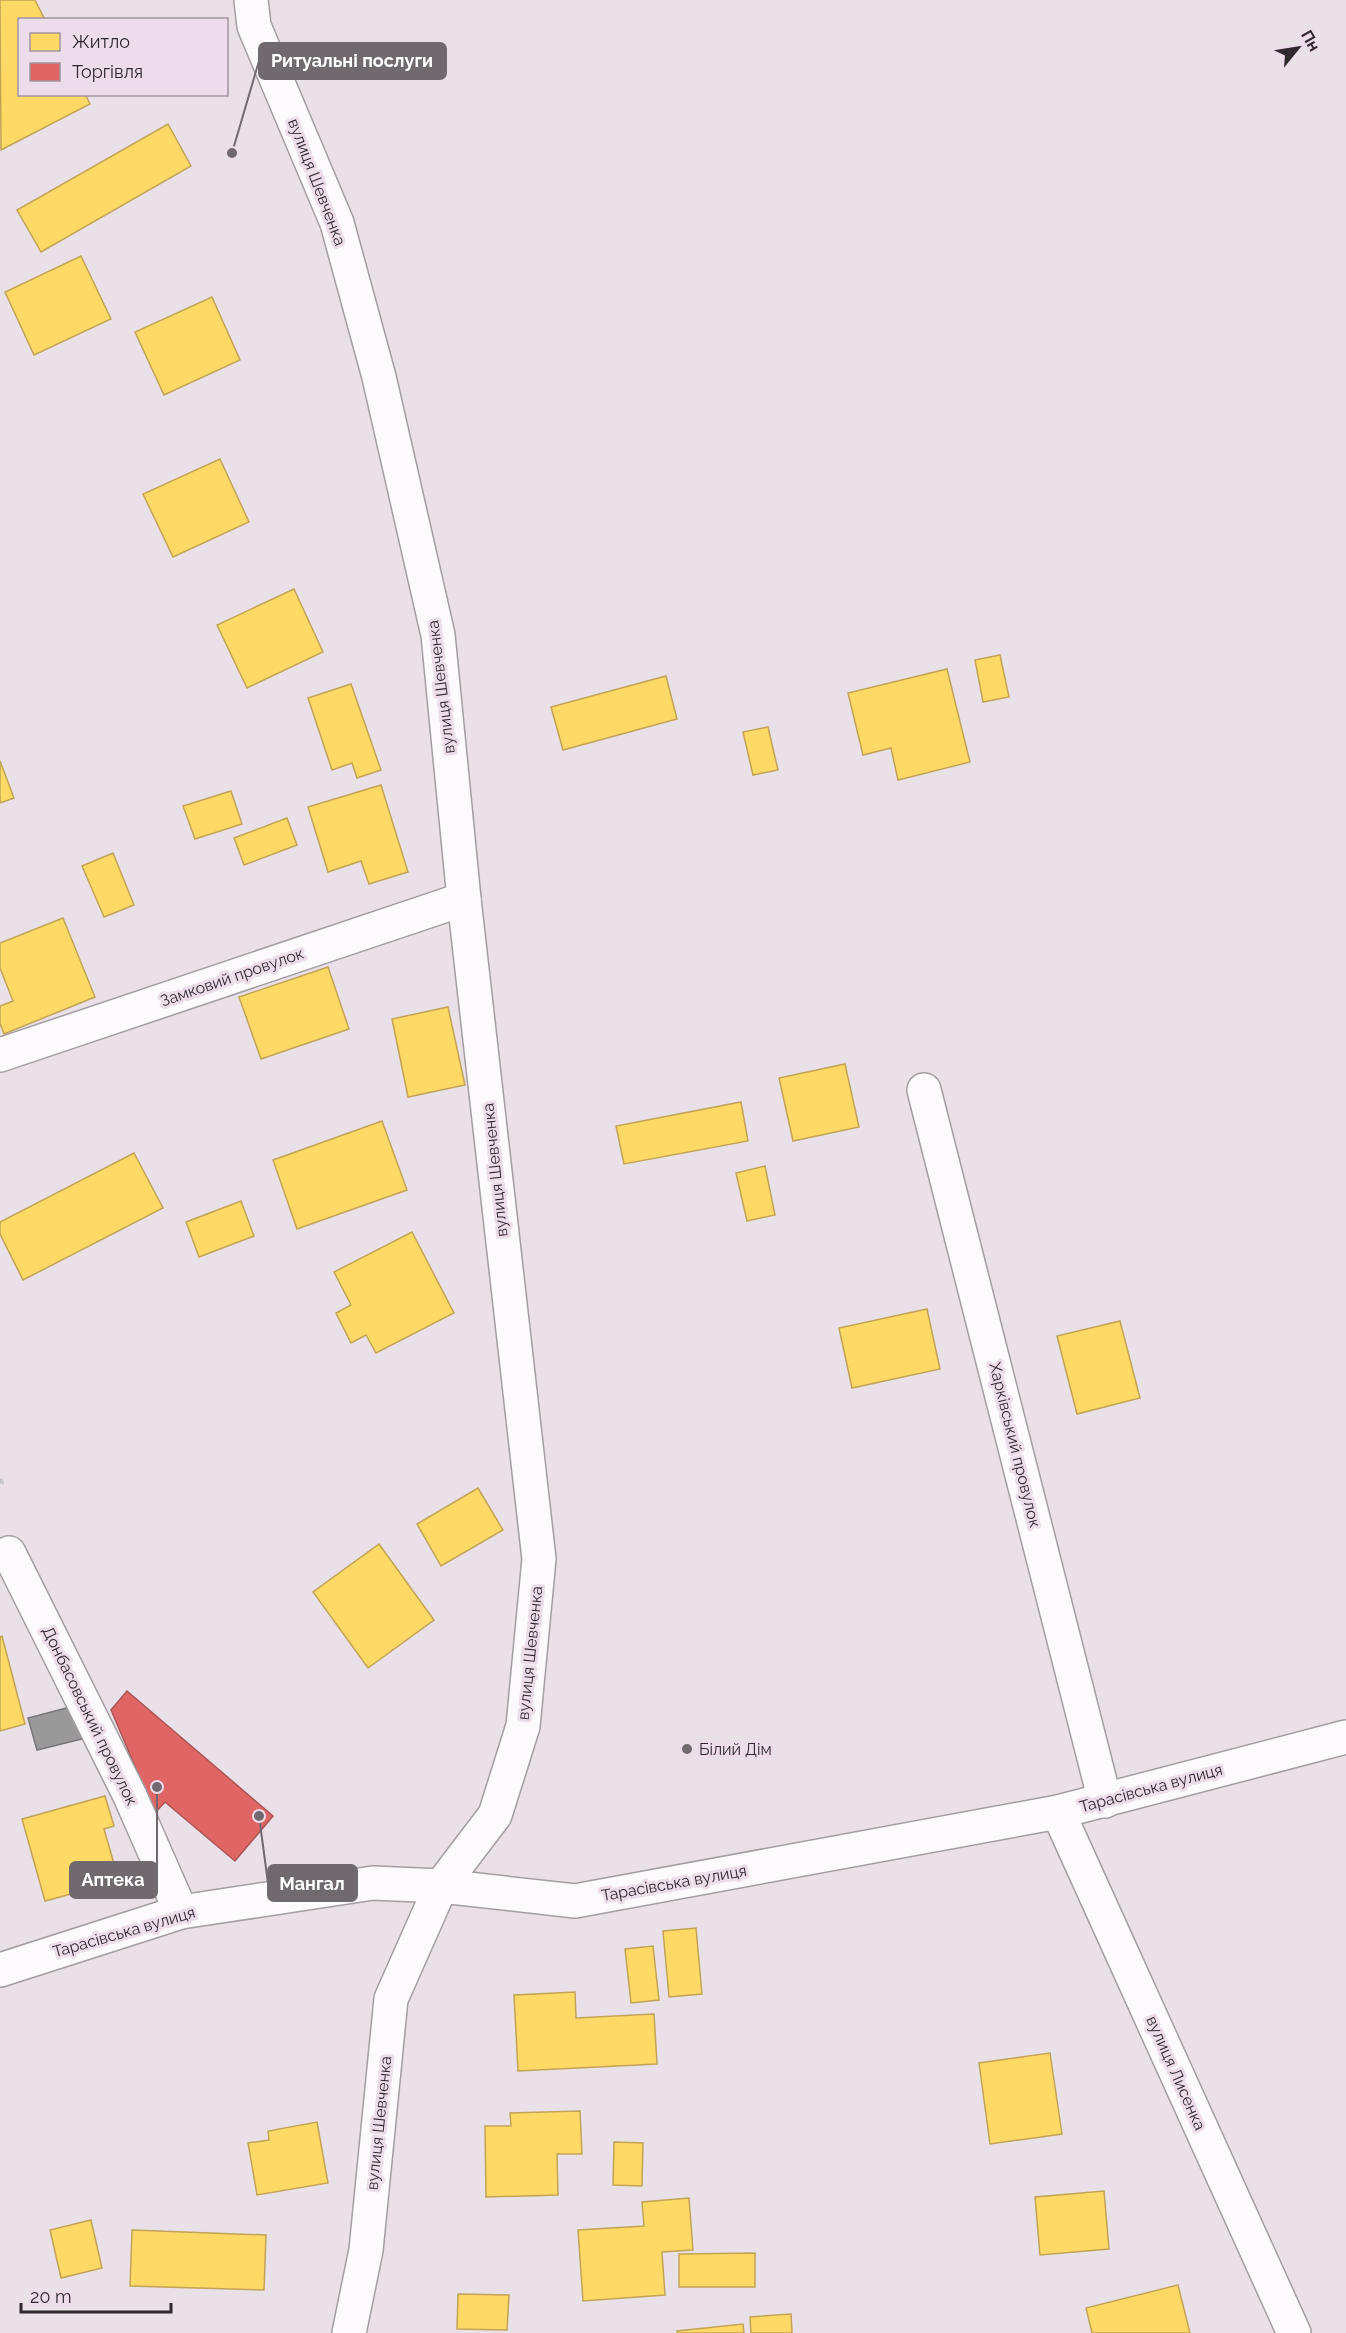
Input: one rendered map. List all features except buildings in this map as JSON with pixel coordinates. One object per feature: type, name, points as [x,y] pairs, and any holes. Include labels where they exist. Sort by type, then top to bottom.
[{"type":"street","name":"вулиця Шевченка","points":[[251,0],[254,26],[337,223],[379,377],[438,635],[464,898],[539,1559],[523,1726],[495,1815],[441,1886],[391,1999],[366,2250],[349,2333]]},
{"type":"street","name":"Замковий провулок","points":[[0,1055],[464,898]]},
{"type":"street","name":"Харківський провулок","points":[[924,1090],[1105,1801]]},
{"type":"street","name":"Донбасовський провулок","points":[[9,1553],[130,1796],[181,1912]]},
{"type":"street","name":"Тарасівська вулиця","points":[[0,1970],[181,1912],[373,1883],[441,1886],[574,1901],[1058,1812],[1346,1737]]},
{"type":"street","name":"вулиця Лисенка","points":[[1058,1812],[1294,2333]]},
{"type":"path","points":[[0,1479],[2,1483],[0,1484]]},
{"type":"place","name":"Ритуальні послуги","points":[[232,153]]},
{"type":"place","name":"Білий Дім","points":[[687,1749]]},
{"type":"place","name":"Аптека","points":[[157,1787]]},
{"type":"place","name":"Мангал","points":[[259,1816]]}]
